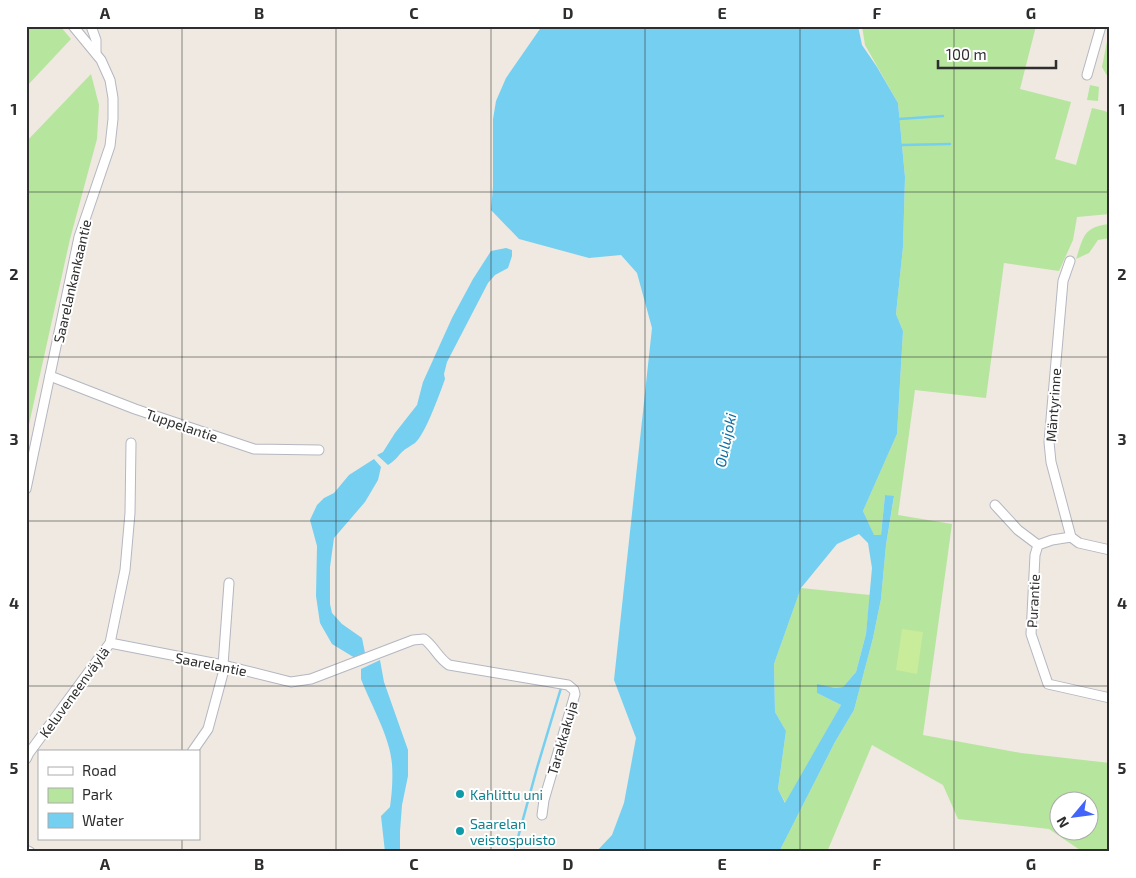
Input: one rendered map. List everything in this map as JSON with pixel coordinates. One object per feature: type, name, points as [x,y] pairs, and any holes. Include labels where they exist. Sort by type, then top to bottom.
[{"type":"street","name":"Saarelankankaantie","points":[[26,489],[79,237],[110,146],[113,98],[110,80],[102,60],[73,26]]},
{"type":"street","points":[[92,26],[96,40],[96,52]]},
{"type":"street","points":[[1087,76],[1101,26]]},
{"type":"street","name":"Mäntyrinne","points":[[1070,261],[1063,281],[1049,442],[1051,462],[1071,537]]},
{"type":"street","name":"Tuppelantie","points":[[50,376],[135,409],[254,449],[319,450]]},
{"type":"street","name":"Keluveneenväylä","points":[[26,759],[110,643],[125,570],[130,513],[130,443]]},
{"type":"street","points":[[995,505],[1018,530],[1038,545],[1052,540],[1071,537],[1079,543],[1110,550]]},
{"type":"street","name":"Purantie","points":[[1038,545],[1035,555],[1031,634],[1048,684],[1110,698]]},
{"type":"street","points":[[193,750],[208,729],[224,666],[230,583]]},
{"type":"street","name":"Saarelantie","points":[[110,643],[292,682],[312,679],[413,640],[424,639],[432,645],[442,661],[449,665],[543,680],[568,685],[574,690]]},
{"type":"street","name":"Tarakkakuja","points":[[542,815],[544,800],[575,694],[574,690]]},
{"type":"street","points":[[26,850],[30,852]]},
{"type":"green space","points":[[26,26],[60,26],[71,39],[26,87]]},
{"type":"green space","points":[[862,26],[1036,26],[1020,89],[1071,102],[1055,159],[1076,165],[1092,108],[1110,114],[1110,214],[1077,217],[1073,240],[1059,271],[1004,263],[986,398],[915,390],[898,515],[952,524],[923,735],[1021,753],[1110,763],[1110,852],[1083,852],[1065,840],[1098,840],[1098,790],[1048,790],[1048,829],[958,819],[943,785],[872,745],[827,852],[779,852],[835,742],[854,710],[881,599],[886,545],[894,497],[885,495],[881,535],[874,536],[863,511],[897,434],[903,331],[896,314],[903,247],[905,177],[898,103],[865,45]]},
{"type":"green space","points":[[1110,26],[1110,102],[1107,102],[1109,79],[1102,67]]},
{"type":"green space","points":[[91,74],[99,105],[97,139],[70,239],[26,438],[26,142]]},
{"type":"green space","points":[[1090,85],[1099,87],[1098,101],[1087,100]]},
{"type":"green space","points":[[1110,224],[1110,238],[1098,240],[1089,253],[1076,259],[1083,239],[1089,230],[1101,225]]},
{"type":"green space","points":[[801,588],[870,595],[866,634],[856,672],[843,687],[835,688],[817,685],[817,693],[841,705],[786,804],[778,789],[786,731],[775,712],[774,664]]},
{"type":"green space","points":[[902,629],[923,632],[917,674],[896,670]]},
{"type":"water","name":"Oulujoki","points":[[542,26],[813,26],[824,29],[833,26],[858,26],[862,45],[898,103],[905,177],[903,247],[896,314],[903,331],[897,434],[863,511],[874,535],[881,535],[885,495],[894,496],[886,545],[881,599],[854,710],[835,742],[779,852],[596,852],[612,835],[624,803],[636,738],[614,680],[652,328],[637,273],[621,255],[589,258],[519,239],[491,210],[493,119],[496,101],[506,78]],"holes":[[[859,534],[868,543],[872,568],[866,634],[856,672],[843,687],[835,688],[817,684],[817,693],[841,705],[785,803],[778,789],[786,731],[775,712],[774,664],[801,588],[837,544]]]},
{"type":"water","points":[[506,248],[512,250],[508,268],[495,275],[488,283],[447,362],[444,374],[445,379],[423,432],[415,443],[388,465],[377,455],[383,452],[417,405],[423,382],[452,318],[473,279],[491,251]]},
{"type":"water","points":[[374,459],[381,467],[378,480],[365,502],[334,538],[330,567],[330,604],[332,613],[342,624],[362,638],[364,657],[355,658],[332,644],[320,623],[316,596],[317,546],[310,520],[317,505],[324,498],[334,493],[349,475]]},
{"type":"water","points":[[380,660],[384,682],[408,750],[408,776],[402,805],[400,852],[385,852],[381,816],[390,807],[392,786],[391,754],[384,732],[361,679],[361,669]]},
{"type":"waterway","points":[[899,119],[943,116]]},
{"type":"waterway","points":[[902,145],[950,144]]},
{"type":"waterway","points":[[514,852],[561,688]]},
{"type":"place","name":"Kahlittu uni","points":[[460,794]]},
{"type":"place","name":"Saarelan veistospuisto","points":[[460,831]]}]
